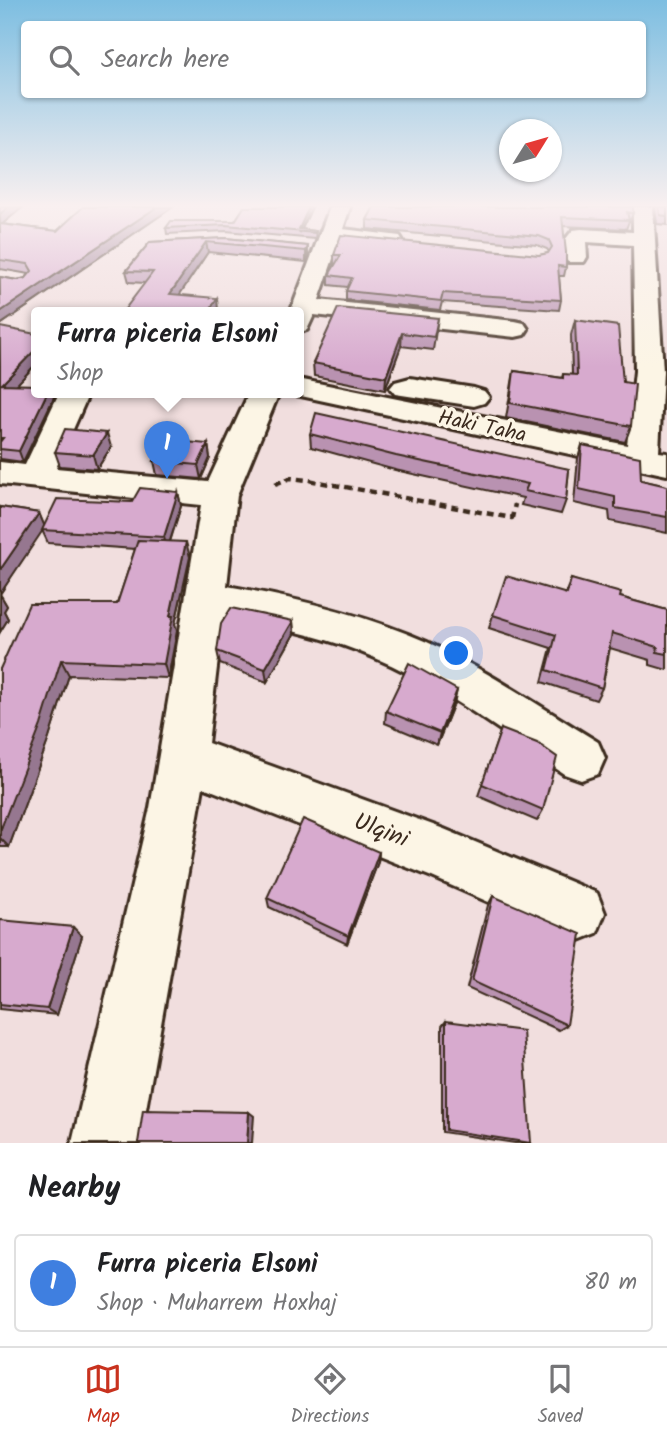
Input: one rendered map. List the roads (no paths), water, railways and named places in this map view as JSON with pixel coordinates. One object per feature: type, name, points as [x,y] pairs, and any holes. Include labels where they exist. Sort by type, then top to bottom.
[{"type":"street","points":[[304,310],[321,260]]},
{"type":"street","points":[[646,260],[654,461]]},
{"type":"street","points":[[304,316],[514,329]]},
{"type":"street","points":[[310,391],[338,386],[374,393],[393,392],[410,387],[474,397]]},
{"type":"street","name":"Haki Taha","points":[[310,391],[654,461]]},
{"type":"street","points":[[35,478],[72,398]]},
{"type":"street","points":[[106,1143],[175,808],[220,495],[262,398]]},
{"type":"street","points":[[0,473],[220,495]]},
{"type":"street","points":[[205,598],[275,610],[359,633],[413,655],[486,697],[581,758]]},
{"type":"street","name":"Ulqini","points":[[182,756],[444,855],[577,913]]},
{"type":"place","name":"Furra piceria Elsoni","points":[[167,479]]}]
